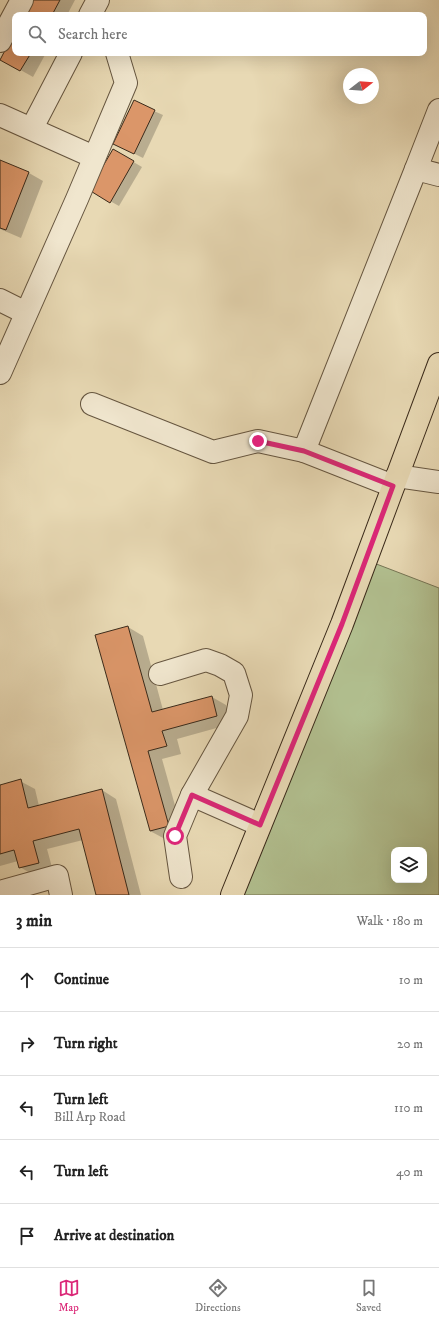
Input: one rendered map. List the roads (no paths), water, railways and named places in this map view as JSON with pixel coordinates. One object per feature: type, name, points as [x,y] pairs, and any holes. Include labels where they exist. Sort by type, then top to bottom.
[{"type":"main road","points":[[232,895],[342,624],[439,364]]},
{"type":"street","points":[[16,12],[22,0]]},
{"type":"street","points":[[92,12],[98,0]]},
{"type":"street","points":[[102,0],[105,12]]},
{"type":"street","points":[[0,41],[12,19]]},
{"type":"street","points":[[32,128],[68,56]]},
{"type":"street","points":[[0,371],[126,83],[118,56]]},
{"type":"street","points":[[304,451],[439,110]]},
{"type":"street","points":[[0,115],[94,157]]},
{"type":"street","points":[[416,168],[439,174]]},
{"type":"street","points":[[0,300],[26,313]]},
{"type":"street","points":[[92,404],[213,452],[258,441],[304,451],[395,481],[439,482]]},
{"type":"street","points":[[160,674],[206,660],[234,673],[241,695],[237,716],[192,795],[175,836],[181,877]]},
{"type":"street","points":[[192,795],[260,825]]},
{"type":"street","points":[[0,892],[56,876],[61,895]]}]
